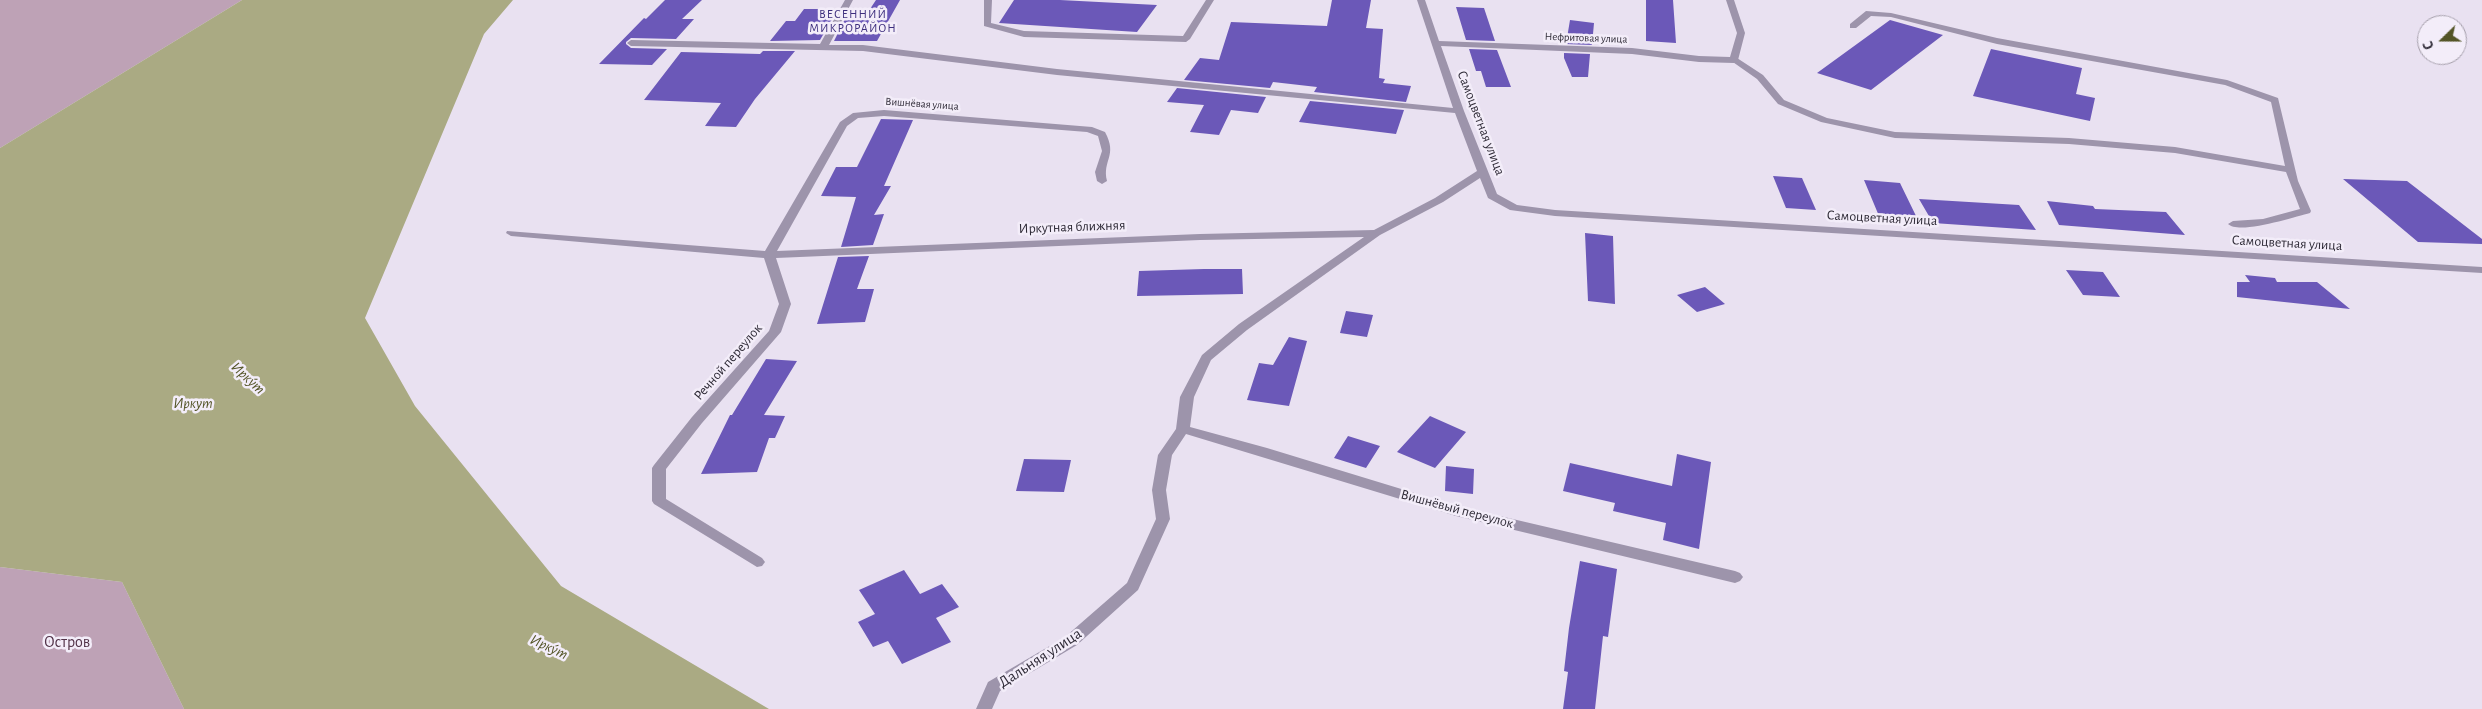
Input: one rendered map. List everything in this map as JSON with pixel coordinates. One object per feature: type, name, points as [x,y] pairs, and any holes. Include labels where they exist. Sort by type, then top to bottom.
[{"type":"street","points":[[824,46],[849,0]]},
{"type":"street","points":[[988,0],[987,24],[1024,34],[1186,39],[1210,0]]},
{"type":"street","name":"Самоцветная улица","points":[[1421,0],[1459,110],[1492,196],[1514,208],[1555,213],[2482,270]]},
{"type":"street","points":[[1730,0],[1741,33],[1734,60],[1760,77],[1781,102],[1824,120],[1895,135],[2069,141],[2166,149],[2291,170]]},
{"type":"street","points":[[1853,26],[1869,13],[1891,15],[1997,41],[2227,83],[2275,100],[2291,170],[2306,211],[2263,222],[2234,224]]},
{"type":"street","points":[[631,43],[862,48],[1087,74],[1459,110]]},
{"type":"street","name":"Нефритовая улица","points":[[1436,43],[1632,51],[1699,59],[1734,60]]},
{"type":"street","name":"Вишнёвая улица","points":[[769,255],[843,124],[856,115],[884,113],[1089,128],[1102,134],[1107,151],[1100,172],[1102,181]]},
{"type":"street","points":[[1183,430],[1188,397],[1206,358],[1243,327],[1376,233],[1439,200],[1483,172]]},
{"type":"street","points":[[511,233],[769,255]]},
{"type":"street","name":"Иркутная ближняя","points":[[769,255],[1200,237],[1376,233]]},
{"type":"street","name":"Речной переулок","points":[[757,562],[659,501],[659,468],[697,420],[775,332],[785,304],[769,255]]},
{"type":"street","name":"Вишнёвый переулок","points":[[1183,430],[1262,451],[1456,511],[1735,577]]},
{"type":"street","name":"Дальняя улица","points":[[984,709],[994,687],[1071,641],[1133,586],[1163,520],[1159,490],[1165,454],[1183,430]]},
{"type":"green space","points":[[0,0],[242,0],[0,148]]},
{"type":"green space","name":"Остров","points":[[0,567],[122,582],[184,709],[0,709]]},
{"type":"water","name":"Иркут","points":[[242,0],[513,0],[484,34],[365,318],[415,406],[561,586],[769,709],[184,709],[122,582],[0,567],[0,148]]},
{"type":"building","points":[[665,0],[702,0],[682,19],[694,19],[676,39],[631,38],[626,42],[631,48],[667,49],[652,65],[599,64],[644,18],[646,19]]},
{"type":"building","points":[[876,0],[900,0],[877,41],[834,41],[850,9],[870,9]]},
{"type":"building","points":[[1014,0],[1060,0],[1157,5],[1137,32],[999,23]]},
{"type":"building","points":[[1332,0],[1371,0],[1366,28],[1383,29],[1379,78],[1385,79],[1383,83],[1411,86],[1406,102],[1314,92],[1317,87],[1273,82],[1270,88],[1184,80],[1200,58],[1219,60],[1231,22],[1327,26]]},
{"type":"building","points":[[1646,0],[1673,0],[1676,43],[1646,41]]},
{"type":"building","points":[[1456,7],[1484,8],[1495,41],[1466,40]]},
{"type":"building","points":[[804,9],[838,9],[820,40],[770,41],[786,21],[795,21]]},
{"type":"building","points":[[1570,20],[1594,23],[1592,45],[1566,44]]},
{"type":"building","points":[[1890,20],[1943,35],[1871,90],[1817,73]]},
{"type":"building","points":[[1469,49],[1497,50],[1511,87],[1486,87],[1481,71],[1476,71]]},
{"type":"building","points":[[1991,49],[2082,68],[2076,94],[2095,98],[2090,121],[1973,96]]},
{"type":"building","points":[[763,51],[795,51],[755,99],[736,127],[705,126],[721,103],[644,100],[681,52],[760,54]]},
{"type":"building","points":[[1564,53],[1590,54],[1588,77],[1572,77],[1564,58]]},
{"type":"building","points":[[1177,88],[1266,97],[1258,113],[1231,110],[1219,135],[1190,132],[1204,105],[1167,102]]},
{"type":"building","points":[[1310,101],[1404,110],[1396,134],[1299,122]]},
{"type":"building","points":[[881,119],[913,120],[884,186],[891,186],[874,215],[884,214],[873,245],[841,247],[856,197],[821,196],[836,167],[857,167]]},
{"type":"building","points":[[1773,176],[1802,178],[1816,210],[1786,208]]},
{"type":"building","points":[[2343,179],[2407,181],[2482,239],[2482,244],[2418,242]]},
{"type":"building","points":[[1864,180],[1900,183],[1917,218],[1879,216]]},
{"type":"building","points":[[1919,199],[2019,205],[2036,230],[1933,223]]},
{"type":"building","points":[[2047,201],[2093,206],[2095,209],[2166,212],[2185,235],[2059,225]]},
{"type":"building","points":[[1585,233],[1613,236],[1615,304],[1588,301]]},
{"type":"building","points":[[869,256],[857,289],[874,289],[865,322],[817,324],[838,257]]},
{"type":"building","points":[[1242,269],[1243,294],[1137,296],[1139,271]]},
{"type":"building","points":[[2066,270],[2103,272],[2120,297],[2083,295]]},
{"type":"building","points":[[2245,275],[2275,278],[2277,282],[2317,282],[2350,309],[2237,297],[2237,282],[2250,282]]},
{"type":"building","points":[[1705,287],[1725,304],[1697,312],[1677,295]]},
{"type":"building","points":[[1346,311],[1373,315],[1367,337],[1340,333]]},
{"type":"building","points":[[1289,337],[1307,341],[1289,406],[1247,400],[1259,363],[1273,365]]},
{"type":"building","points":[[766,359],[797,361],[764,415],[785,416],[775,438],[769,438],[757,472],[701,474],[730,415],[732,415]]},
{"type":"building","points":[[1430,416],[1466,432],[1435,468],[1397,452]]},
{"type":"building","points":[[1348,436],[1380,446],[1366,468],[1334,458]]},
{"type":"building","points":[[1677,454],[1711,462],[1699,549],[1663,540],[1666,523],[1613,511],[1615,503],[1563,491],[1570,463],[1672,486]]},
{"type":"building","points":[[1024,459],[1071,460],[1064,492],[1016,491]]},
{"type":"building","points":[[1446,466],[1474,469],[1473,494],[1445,491]]},
{"type":"building","points":[[1580,561],[1617,569],[1608,637],[1603,636],[1595,709],[1563,709],[1568,672],[1564,671]]},
{"type":"building","points":[[904,570],[920,594],[942,584],[959,607],[936,618],[951,642],[902,664],[888,641],[873,647],[858,622],[875,614],[859,590]]},
{"type":"district","name":"ВЕСЕННИЙ МИКРОРАЙОН","points":[[853,21]]},
{"type":"water label","name":"Ирку́т","points":[[248,378]]},
{"type":"water label","name":"Ирку́т","points":[[549,647]]}]
